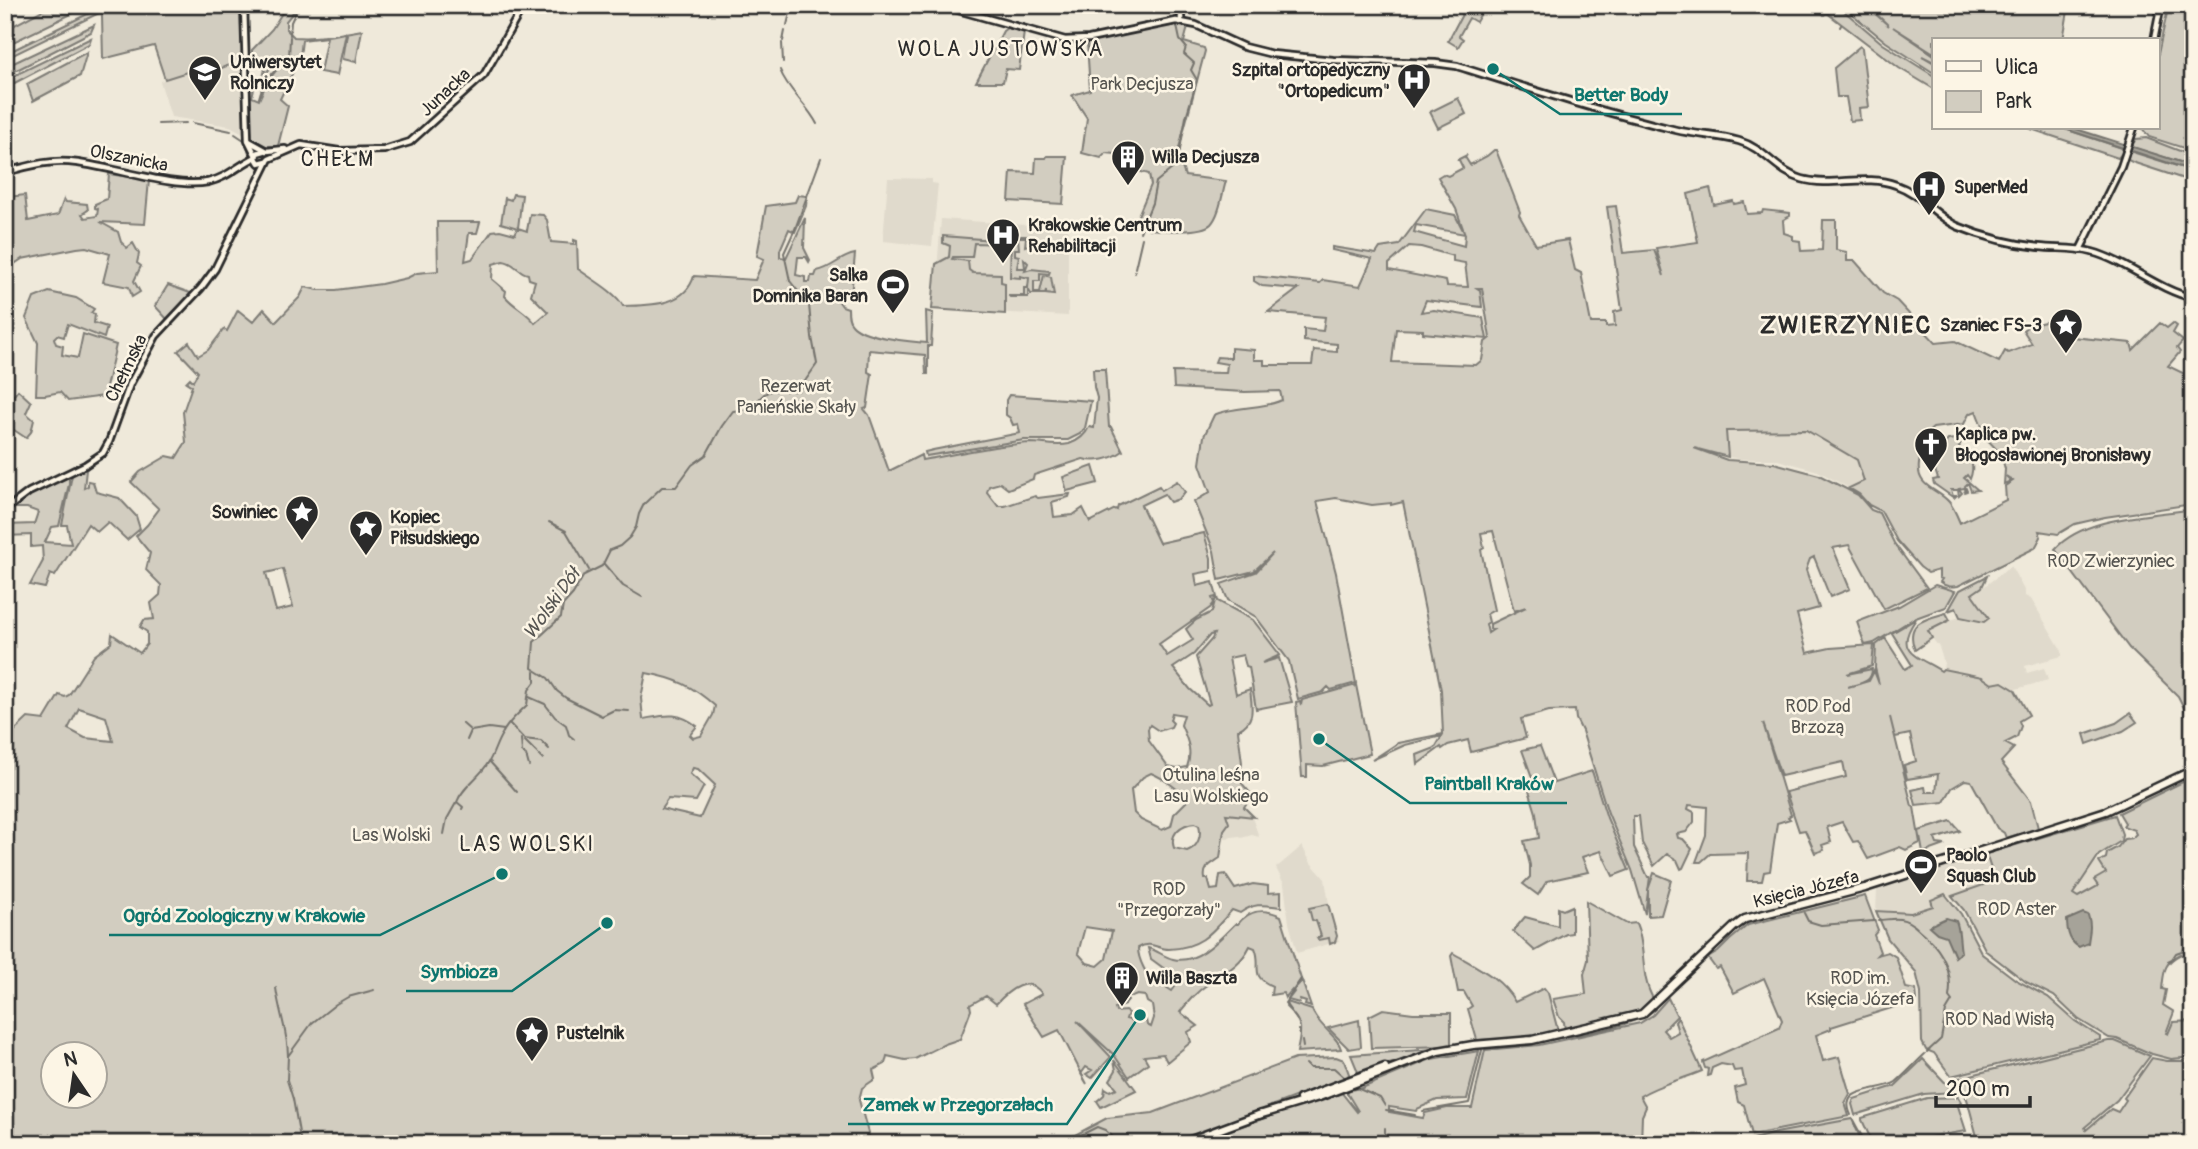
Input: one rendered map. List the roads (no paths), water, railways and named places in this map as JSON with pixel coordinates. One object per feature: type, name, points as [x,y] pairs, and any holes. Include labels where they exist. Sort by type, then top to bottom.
[{"type":"main road","name":"Księcia Józefa","points":[[1259,1115],[1356,1078],[1449,1049],[1532,1040],[1642,1014],[1745,919],[1865,888],[2106,811],[2193,770]]},
{"type":"main road","name":"Księcia Józefa","points":[[1259,1115],[1350,1085],[1407,1061]]},
{"type":"main road","points":[[1180,1144],[1259,1115]]},
{"type":"street","points":[[244,5],[248,140],[264,170]]},
{"type":"street","name":"Junacka","points":[[291,148],[304,145],[339,151],[393,149],[408,144],[480,80],[492,64],[524,5]]},
{"type":"street","points":[[940,5],[1070,40],[1089,39],[1168,21],[1181,21],[1244,47],[1272,54],[1457,66],[1677,130],[1740,141],[1758,149],[1785,171],[1800,178],[1820,182],[1873,179],[1887,182],[1911,191],[1947,221],[1994,240],[2081,250],[2107,257],[2166,289],[2193,298]]},
{"type":"street","points":[[1181,5],[1181,21]]},
{"type":"street","points":[[2154,38],[2161,5]]},
{"type":"street","points":[[2081,250],[2123,161],[2133,130]]},
{"type":"street","points":[[248,140],[265,151],[268,160],[291,148]]},
{"type":"street","points":[[257,159],[265,151],[291,148]]},
{"type":"street","name":"Olszanicka","points":[[5,172],[44,162],[66,161],[195,183],[220,178],[257,159],[268,160]]},
{"type":"street","name":"Chełmska","points":[[5,510],[29,492],[91,462],[106,449],[130,384],[156,336],[215,269],[268,160]]},
{"type":"waterway","points":[[290,35],[291,22],[299,5]]},
{"type":"waterway","points":[[787,25],[792,5]]},
{"type":"waterway","points":[[1174,167],[1197,80],[1191,70],[1194,63],[1184,54],[1186,47],[1180,40],[1177,26]]},
{"type":"waterway","points":[[783,41],[785,31]]},
{"type":"waterway","points":[[259,98],[267,79],[289,58],[290,37]]},
{"type":"waterway","points":[[782,43],[783,62]]},
{"type":"waterway","points":[[780,70],[817,124]]},
{"type":"waterway","points":[[158,124],[186,123]]},
{"type":"waterway","points":[[193,123],[231,131]]},
{"type":"waterway","points":[[235,134],[244,140]]},
{"type":"waterway","points":[[245,140],[250,156]]},
{"type":"waterway","name":"Wolski Dół","points":[[629,711],[614,710],[602,716],[566,698],[548,678],[532,668],[534,642],[561,617],[563,605],[584,575],[602,566],[610,550],[630,537],[644,504],[662,487],[676,487],[692,465],[706,455],[733,411],[753,409],[767,392],[798,391],[817,364],[809,305],[790,281],[784,253],[821,158]]},
{"type":"waterway","points":[[1140,232],[1152,203],[1156,182],[1172,169]]},
{"type":"waterway","points":[[1135,268],[1142,238]]},
{"type":"waterway","points":[[549,522],[566,531],[589,570]]},
{"type":"waterway","points":[[604,564],[623,586],[642,597]]},
{"type":"waterway","points":[[462,809],[457,802],[460,796],[488,763],[507,726],[527,705],[529,690],[535,682],[535,672]]},
{"type":"waterway","points":[[529,697],[545,704],[555,717],[566,725],[569,735],[574,739]]},
{"type":"waterway","points":[[462,723],[471,731]]},
{"type":"waterway","points":[[510,724],[524,739],[541,741],[549,749]]},
{"type":"waterway","points":[[467,740],[471,731],[489,728],[504,730]]},
{"type":"waterway","points":[[521,739],[522,752],[526,755],[529,766]]},
{"type":"waterway","points":[[525,741],[543,759]]},
{"type":"waterway","points":[[490,762],[517,792]]},
{"type":"waterway","points":[[444,834],[447,819],[456,803]]},
{"type":"waterway","points":[[1804,913],[1808,921],[1821,925],[1874,921]]},
{"type":"waterway","points":[[1878,920],[1906,920],[1927,937],[1944,959],[1949,977],[1949,997],[1952,1001],[1946,1011],[1941,1039],[1927,1052]]},
{"type":"waterway","points":[[2168,961],[2176,953],[2193,947]]},
{"type":"waterway","points":[[1297,1020],[1285,1003],[1301,979]]},
{"type":"waterway","points":[[276,988],[288,1056]]},
{"type":"waterway","points":[[301,1144],[287,1080],[288,1056],[312,1023],[336,1004],[348,997],[374,990]]},
{"type":"waterway","points":[[1487,1047],[1549,1040],[1601,1030],[1643,1017],[1655,1009]]},
{"type":"waterway","points":[[1299,1030],[1300,1036]]},
{"type":"waterway","points":[[1302,1041],[1303,1047]]},
{"type":"waterway","points":[[1423,1111],[1469,1103],[1482,1050]]},
{"type":"waterway","points":[[1851,1115],[1848,1105],[1855,1094],[1896,1082],[1925,1054]]},
{"type":"waterway","points":[[1306,1064],[1310,1068],[1334,1068],[1344,1077]]},
{"type":"waterway","points":[[1359,1089],[1380,1098],[1385,1106]]},
{"type":"waterway","points":[[1386,1110],[1415,1115]]},
{"type":"waterway","points":[[1853,1120],[1866,1144]]},
{"type":"waterway","points":[[1063,1144],[1097,1127],[1105,1130],[1121,1144]]},
{"type":"waterway","points":[[1385,1128],[1385,1144]]},
{"type":"place","name":"Better Body","points":[[1493,69]]},
{"type":"place","name":"Uniwersytet Rolniczy","points":[[205,102]]},
{"type":"place","name":"Szpital ortopedyczny \"Ortopedicum\"","points":[[1414,110]]},
{"type":"place","name":"Willa Decjusza","points":[[1128,187]]},
{"type":"place","name":"SuperMed","points":[[1929,217]]},
{"type":"place","name":"Krakowskie Centrum Rehabilitacji","points":[[1003,265]]},
{"type":"place","name":"Salka Dominika Baran","points":[[893,315]]},
{"type":"place","name":"Szaniec FS-3","points":[[2066,355]]},
{"type":"place","name":"Kaplica pw. Błogosławionej Bronisławy","points":[[1931,474]]},
{"type":"place","name":"Sowiniec","points":[[302,542]]},
{"type":"place","name":"Kopiec Piłsudskiego","points":[[366,557]]},
{"type":"place","name":"Paintball Kraków","points":[[1319,739]]},
{"type":"place","name":"Ogród Zoologiczny w Krakowie","points":[[502,874]]},
{"type":"place","name":"Paolo Squash Club","points":[[1921,895]]},
{"type":"place","name":"Symbioza","points":[[607,923]]},
{"type":"place","name":"Willa Baszta","points":[[1122,1008]]},
{"type":"place","name":"Zamek w Przegorzałach","points":[[1140,1015]]},
{"type":"place","name":"Pustelnik","points":[[532,1063]]},
{"type":"district","name":"WOLA JUSTOWSKA","points":[[1001,49]]},
{"type":"district","name":"CHEŁM","points":[[338,159]]},
{"type":"district","name":"ZWIERZYNIEC","points":[[1846,325]]},
{"type":"district","name":"LAS WOLSKI","points":[[527,844]]},
{"type":"park label","name":"Park Decjusza","points":[[1142,84]]},
{"type":"park label","name":"Rezerwat Panieńskie Skały","points":[[796,396]]},
{"type":"park label","name":"ROD Zwierzyniec","points":[[2111,561]]},
{"type":"park label","name":"ROD Pod Brzozą","points":[[1818,716]]},
{"type":"park label","name":"Otulina leśna Lasu Wolskiego","points":[[1211,785]]},
{"type":"park label","name":"Las Wolski","points":[[391,835]]},
{"type":"park label","name":"ROD \"Przegorzały\"","points":[[1169,899]]},
{"type":"park label","name":"ROD Aster","points":[[2017,909]]},
{"type":"park label","name":"ROD im. Księcia Józefa","points":[[1860,988]]},
{"type":"park label","name":"ROD Nad Wisłą","points":[[2000,1019]]}]
